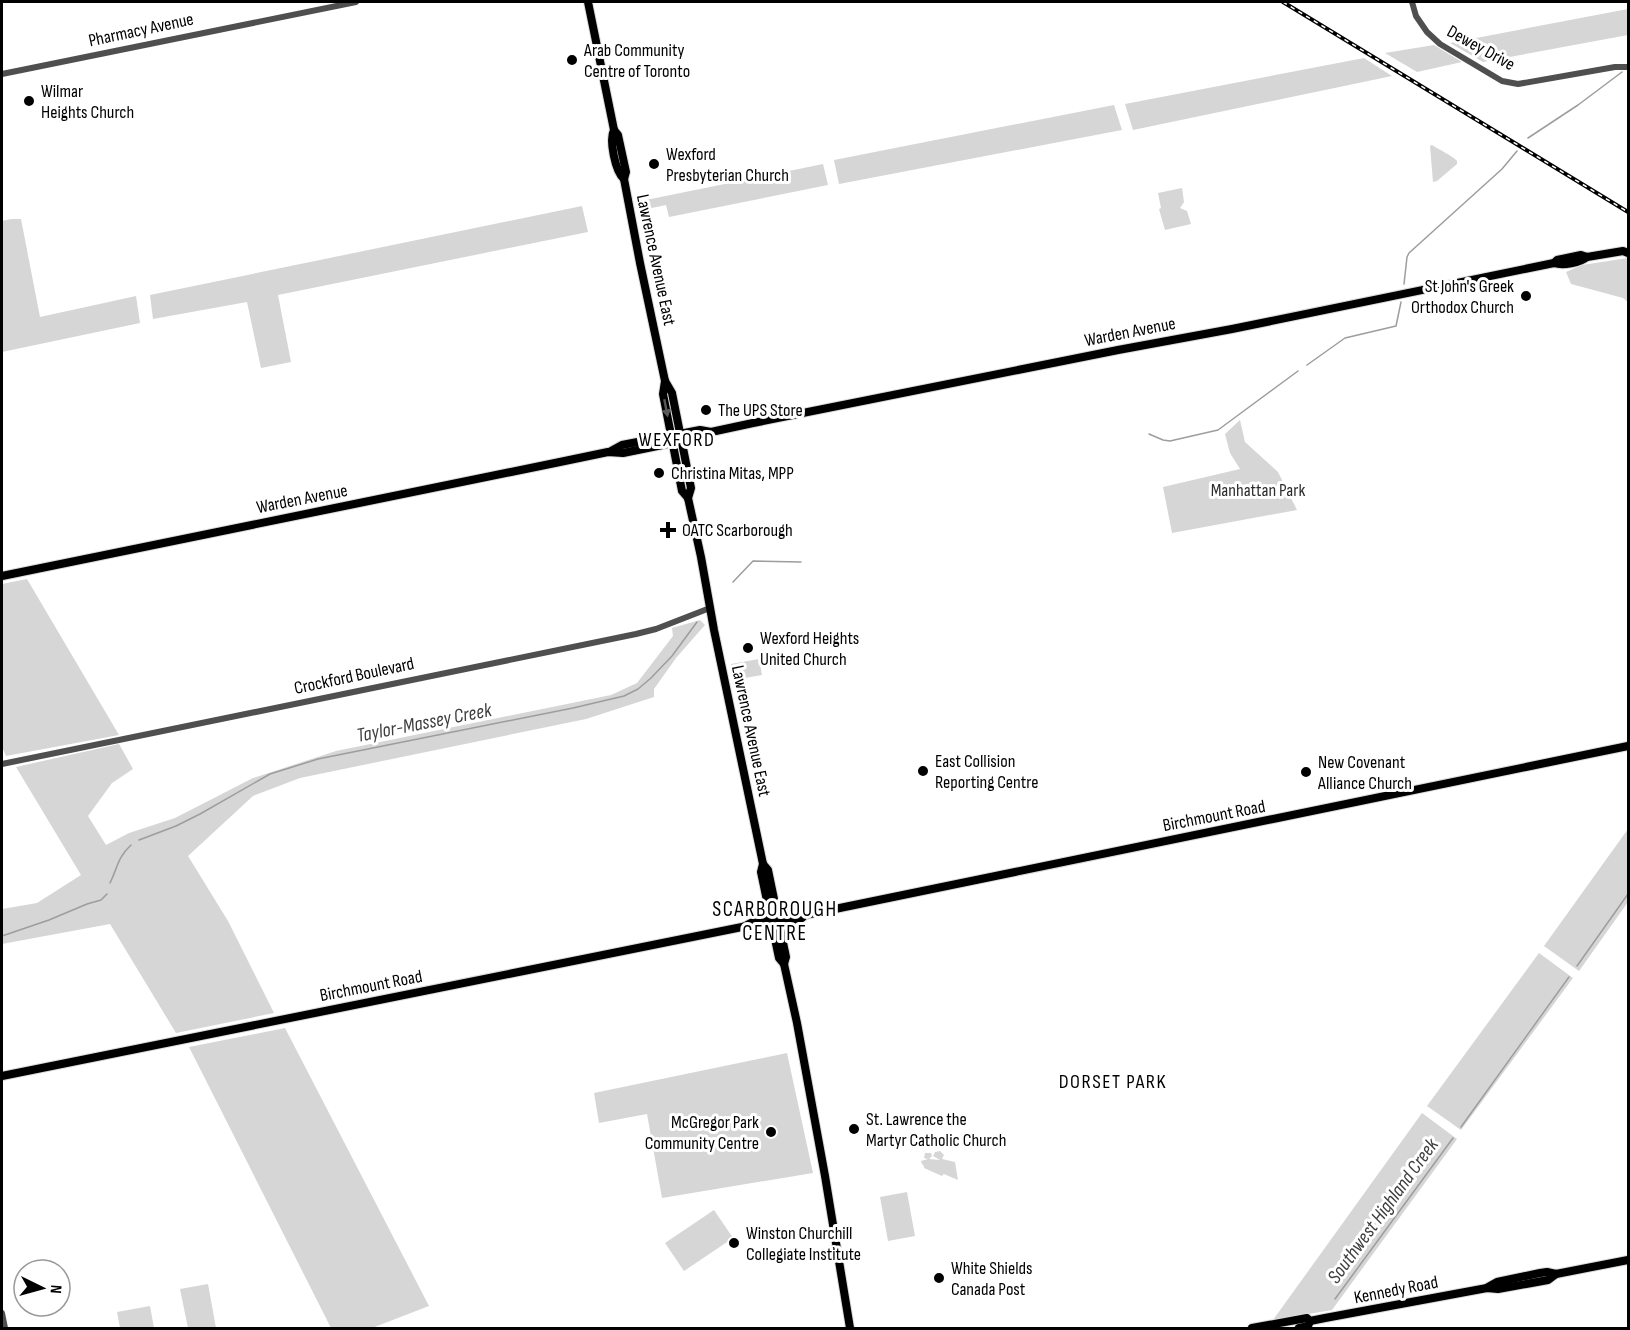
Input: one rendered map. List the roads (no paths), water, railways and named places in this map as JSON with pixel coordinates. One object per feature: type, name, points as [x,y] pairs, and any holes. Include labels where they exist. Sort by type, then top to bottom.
[{"type":"main road","name":"Lawrence Avenue East","points":[[588,2],[614,130],[618,135],[626,172],[624,179],[665,381],[672,393],[691,488],[688,498],[763,864],[761,872],[775,921],[778,958],[784,964],[797,1023],[851,1328]]},
{"type":"main road","name":"Warden Avenue","points":[[2,576],[608,452],[622,445],[672,440],[700,430],[711,432],[1554,264],[1557,260],[1581,255],[1587,257],[1627,250]]},
{"type":"main road","name":"Lawrence Avenue East","points":[[665,381],[663,394],[682,491],[688,498]]},
{"type":"main road","name":"Birchmount Road","points":[[2,1076],[747,926],[752,922],[802,918],[804,915],[1629,746]]},
{"type":"main road","name":"Kennedy Road","points":[[1252,1329],[1307,1318],[1310,1321],[1487,1288],[1497,1282],[1540,1273],[1556,1274],[1629,1260]]},
{"type":"main road","name":"Kennedy Road","points":[[1299,1329],[1308,1326],[1310,1321]]},
{"type":"street","name":"Pharmacy Avenue","points":[[2,74],[356,2]]},
{"type":"street","name":"Dewey Drive","points":[[1412,2],[1416,16],[1427,32],[1440,44],[1502,81],[1518,84],[1615,67],[1629,67]]},
{"type":"street","name":"Crockford Boulevard","points":[[2,764],[636,634],[656,629],[710,608]]},
{"type":"street","points":[[2,1313],[5,1329]]},
{"type":"waterway","name":"Taylor-Massey Creek","points":[[1528,138],[1622,72]]},
{"type":"waterway","name":"Taylor-Massey Creek","points":[[1404,284],[1409,253],[1502,169],[1517,151]]},
{"type":"waterway","name":"Taylor-Massey Creek","points":[[1307,365],[1345,338],[1396,326],[1401,302]]},
{"type":"waterway","name":"Taylor-Massey Creek","points":[[1149,434],[1170,441],[1218,430],[1298,371]]},
{"type":"waterway","name":"Taylor-Massey Creek","points":[[733,582],[753,561],[801,562]]},
{"type":"waterway","name":"Taylor-Massey Creek","points":[[139,840],[200,814],[270,774],[318,759],[624,696],[638,689],[651,678],[672,656],[697,622]]},
{"type":"waterway","name":"Taylor-Massey Creek","points":[[110,883],[120,859],[131,845]]},
{"type":"waterway","name":"Taylor-Massey Creek","points":[[2,936],[101,900],[107,894]]},
{"type":"waterway","name":"Southwest Highland Creek","points":[[1577,966],[1628,894]]},
{"type":"waterway","name":"Southwest Highland Creek","points":[[1461,1127],[1569,977]]},
{"type":"waterway","name":"Southwest Highland Creek","points":[[1335,1299],[1453,1138]]},
{"type":"railway","points":[[1283,2],[1628,212]]},
{"type":"place","name":"Arab Community Centre of Toronto","points":[[572,60]]},
{"type":"place","name":"Wilmar Heights Church","points":[[29,101]]},
{"type":"place","name":"Wexford Presbyterian Church","points":[[654,164]]},
{"type":"place","name":"St John's Greek Orthodox Church","points":[[1526,296]]},
{"type":"place","name":"The UPS Store","points":[[706,410]]},
{"type":"place","name":"Christina Mitas, MPP","points":[[659,473]]},
{"type":"place","name":"OATC Scarborough","points":[[668,530]]},
{"type":"place","name":"Wexford Heights United Church","points":[[748,648]]},
{"type":"place","name":"East Collision Reporting Centre","points":[[923,771]]},
{"type":"place","name":"New Covenant Alliance Church","points":[[1306,772]]},
{"type":"place","name":"St. Lawrence the Martyr Catholic Church","points":[[854,1129]]},
{"type":"place","name":"McGregor Park Community Centre","points":[[771,1132]]},
{"type":"place","name":"Winston Churchill Collegiate Institute","points":[[734,1243]]},
{"type":"place","name":"White Shields Canada Post","points":[[939,1278]]},
{"type":"district","name":"WEXFORD","points":[[677,440]]},
{"type":"district","name":"SCARBOROUGH CENTRE","points":[[775,921]]},
{"type":"district","name":"DORSET PARK","points":[[1113,1082]]},
{"type":"park label","name":"Manhattan Park","points":[[1258,490]]}]
